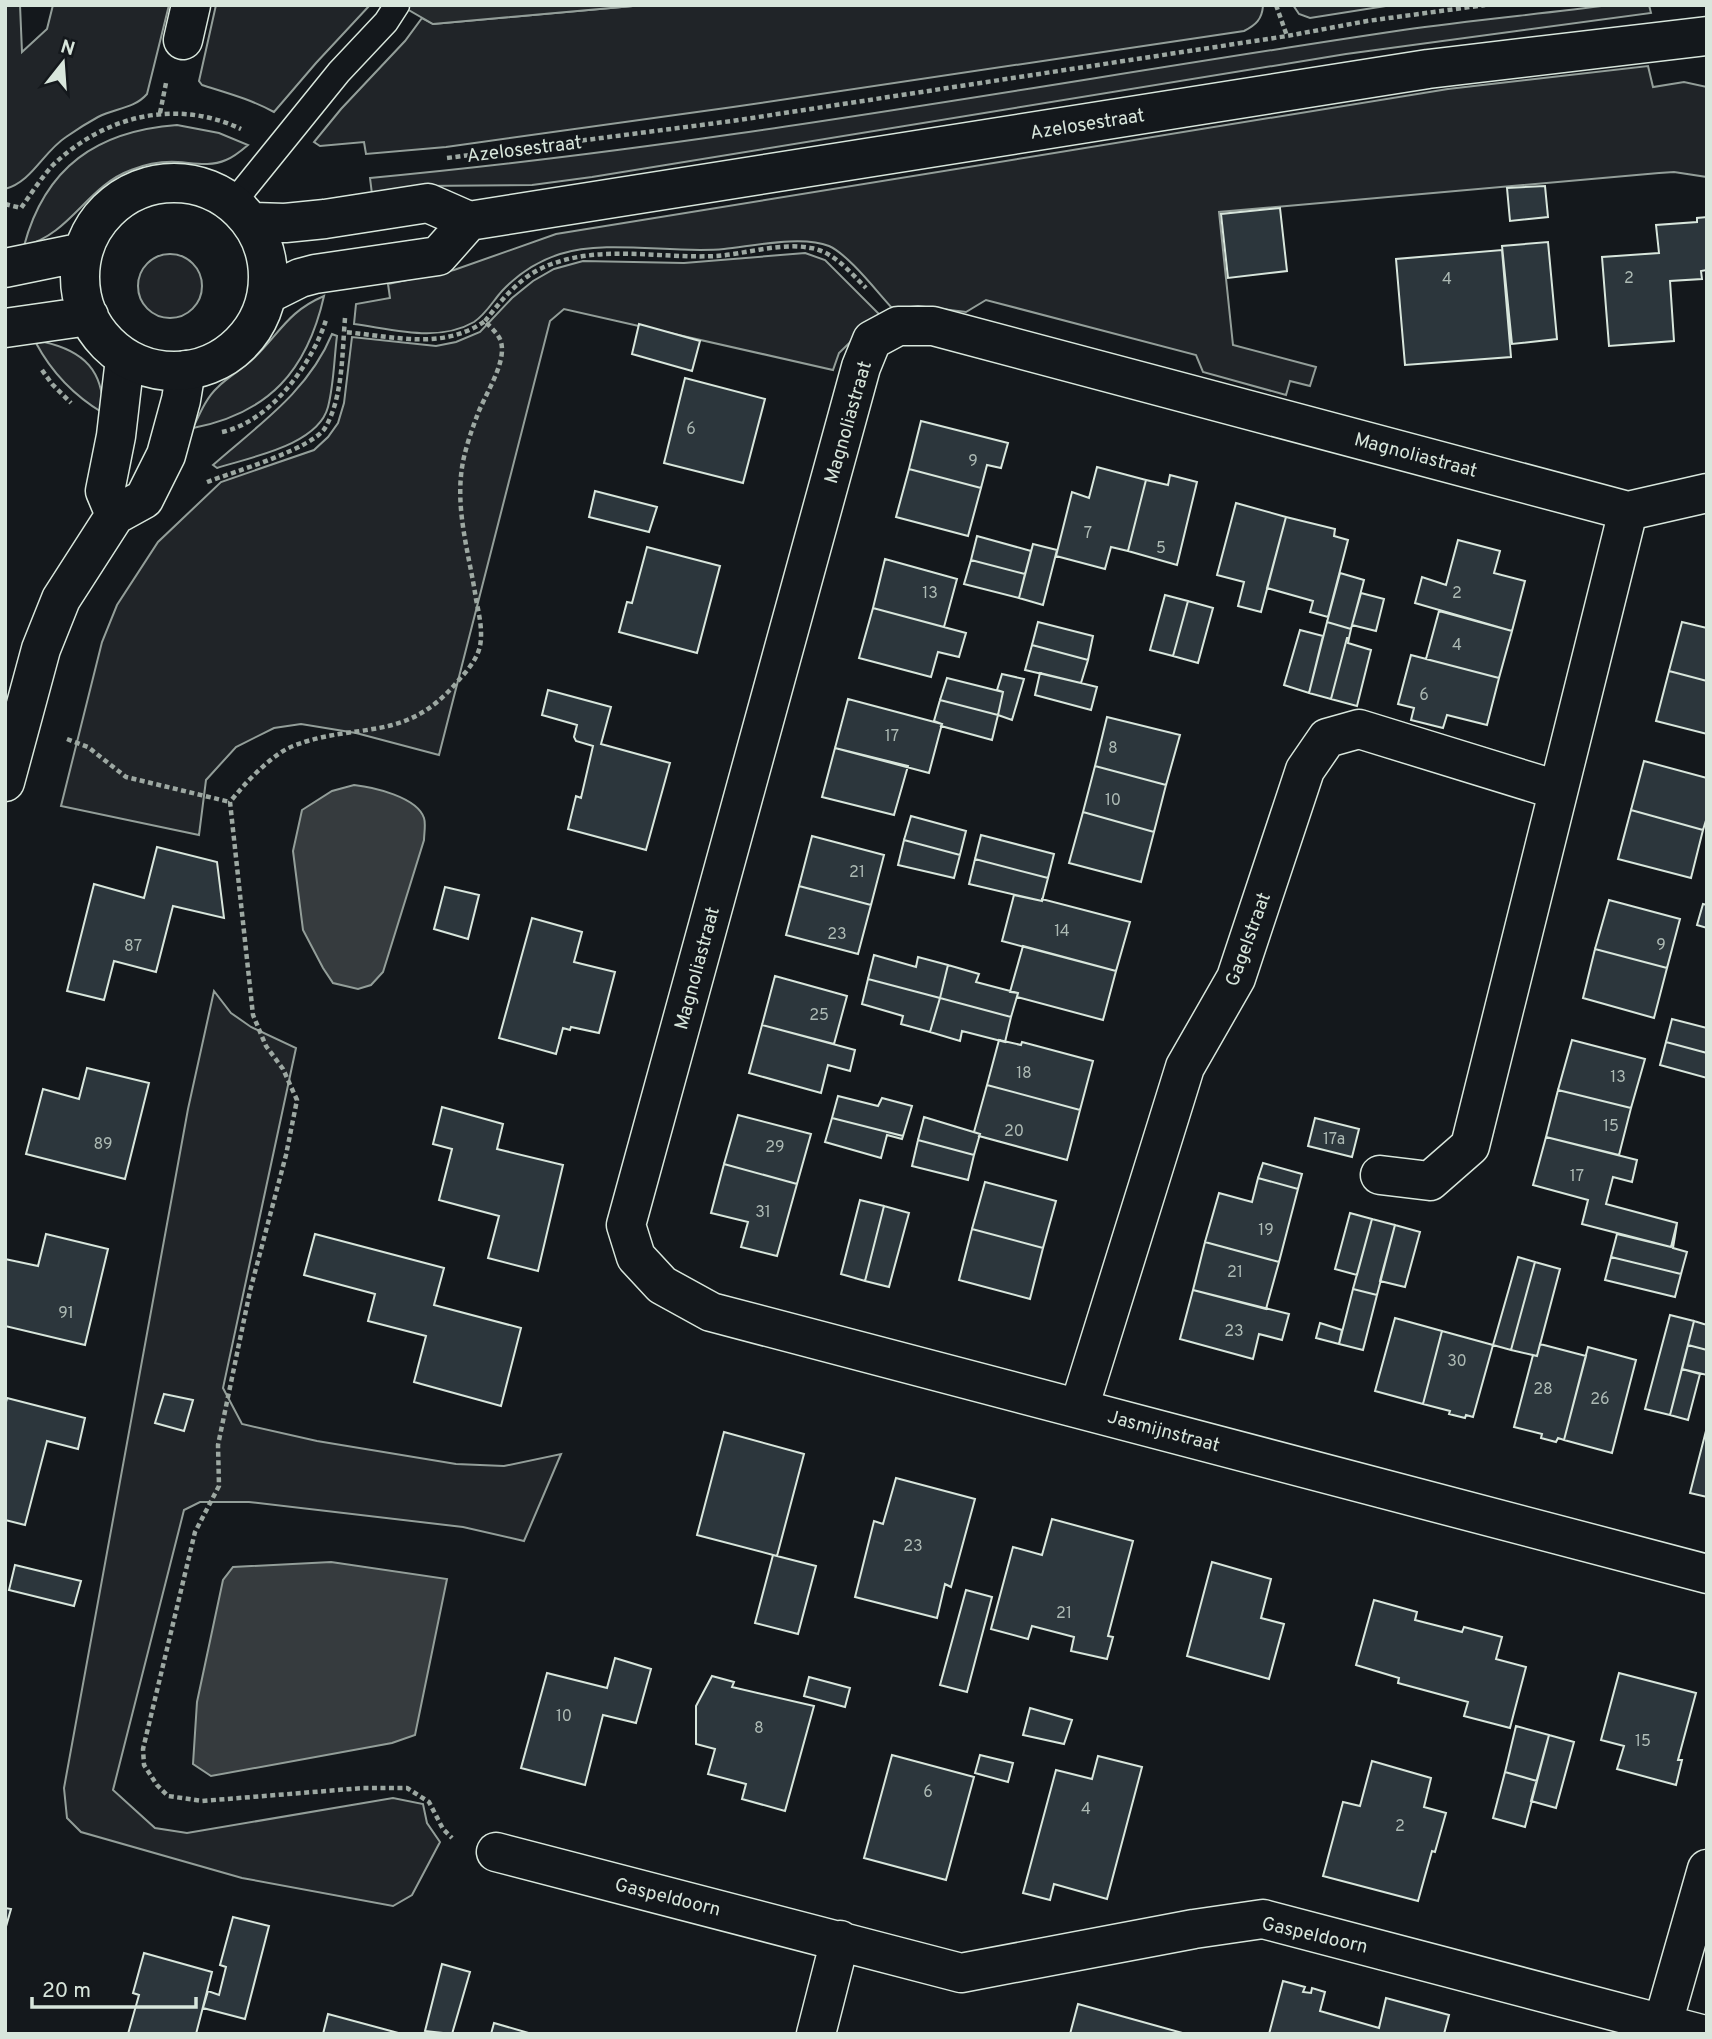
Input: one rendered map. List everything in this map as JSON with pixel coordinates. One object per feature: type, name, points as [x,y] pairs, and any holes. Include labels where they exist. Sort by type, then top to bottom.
[{"type":"street","name":"Azelosestraat","points":[[470,221],[1428,69],[1707,36]]},
{"type":"street","points":[[169,182],[197,185],[223,196],[242,213],[261,238],[269,265],[268,294],[260,320],[243,343],[223,359],[200,369],[176,372],[151,369],[125,359],[108,345],[92,325],[82,299],[79,272],[83,252],[98,220],[118,201],[142,188],[169,182]]},
{"type":"street","points":[[242,213],[285,223],[428,203],[470,221],[438,256],[300,278],[268,294]]},
{"type":"street","points":[[5,268],[83,252]]},
{"type":"street","points":[[5,328],[89,316]]},
{"type":"street","name":"Magnoliastraat","points":[[636,1257],[626,1225],[861,367],[872,340],[898,326],[933,326],[1628,511],[1707,493]]},
{"type":"street","points":[[115,515],[105,491],[116,436],[125,359]]},
{"type":"street","points":[[5,782],[41,649],[61,600],[115,515],[144,499],[166,455],[186,370]]},
{"type":"street","points":[[1380,1175],[1430,1181],[1470,1146],[1628,511]]},
{"type":"street","name":"Gagelstraat","points":[[1079,1408],[1185,1067],[1236,978],[1305,770],[1327,738],[1359,729],[1557,790]]},
{"type":"street","name":"Jasmijnstraat","points":[[636,1257],[662,1284],[711,1312],[1707,1574]]},
{"type":"street","name":"Gaspeldoorn","points":[[496,1852],[961,1973],[1194,1929],[1263,1919],[1700,2034]]},
{"type":"street","points":[[1663,2023],[1707,1869]]},
{"type":"street","points":[[817,2034],[840,1940]]},
{"type":"lane","points":[[242,213],[339,72],[386,22],[397,5]]},
{"type":"path","points":[[1276,5],[1287,36]]},
{"type":"path","name":"Azelosestraat","points":[[446,158],[732,121],[1287,36],[1367,21],[1485,5]]},
{"type":"path","points":[[5,204],[20,208],[50,168],[100,130],[134,118],[160,113]]},
{"type":"path","points":[[344,332],[420,340],[442,339],[474,329],[485,321],[516,284],[540,269],[568,258],[603,254],[715,256],[810,247],[826,252],[845,265],[898,326]]},
{"type":"path","points":[[205,483],[299,447],[324,430],[335,403],[346,310]]},
{"type":"path","points":[[485,321],[501,339],[502,353],[477,416],[464,457],[459,487],[462,524],[481,627],[480,647],[472,663],[440,700],[413,719],[378,730],[318,738],[290,747],[249,779],[230,802],[253,1015],[297,1100],[286,1155],[250,1291],[218,1445],[219,1486],[195,1532],[143,1749],[145,1765],[157,1785],[168,1796],[202,1801],[363,1788],[407,1788],[429,1802],[443,1829],[452,1838],[496,1852]]},
{"type":"path","points":[[72,727],[69,740],[88,747],[126,777],[230,802]]},
{"type":"shaded area","points":[[5,5],[20,5],[22,52],[47,29],[53,5],[169,5],[147,94],[136,103],[104,114],[74,132],[58,143],[23,180],[5,189]]},
{"type":"shaded area","points":[[216,5],[370,5],[274,112],[202,85],[199,81]]},
{"type":"shaded area","points":[[400,5],[644,5],[433,24]]},
{"type":"shaded area","points":[[644,5],[1263,6],[1258,21],[1244,31],[733,107],[446,147],[366,154],[364,142],[320,146],[314,142],[405,41],[422,18],[433,24]]},
{"type":"shaded area","points":[[1293,5],[1392,5],[1310,18],[1299,14]]},
{"type":"shaded area","points":[[1609,5],[1649,5],[1651,13],[1346,54],[592,177],[532,185],[420,186],[372,194],[370,178],[500,165],[759,131],[1403,30]]},
{"type":"shaded area","points":[[1648,66],[1653,87],[1684,82],[1707,87],[1707,177],[1674,172],[1659,173],[1219,212],[1233,345],[1316,367],[1310,386],[1290,381],[1286,395],[1203,372],[1196,355],[986,300],[966,312],[918,306],[893,309],[854,265],[837,251],[829,246],[805,241],[704,250],[619,247],[578,250],[544,260],[529,269],[508,285],[478,319],[460,328],[445,332],[415,333],[354,324],[356,304],[390,298],[388,284],[454,270],[556,234],[1448,89]]},
{"type":"shaded area","points":[[177,125],[219,133],[248,145],[220,162],[160,163],[131,170],[102,187],[54,231],[24,246],[33,218],[46,195],[78,158],[122,135]]},
{"type":"shaded area","points":[[805,253],[825,260],[882,317],[873,320],[839,353],[833,370],[564,309],[550,321],[439,755],[356,733],[301,724],[274,728],[236,747],[206,780],[199,835],[61,806],[102,642],[117,605],[158,542],[221,482],[314,450],[328,437],[338,423],[344,403],[352,337],[436,346],[456,342],[480,332],[512,298],[533,281],[554,269],[583,261],[684,263]]},
{"type":"shaded area","points":[[164,254],[176,254],[193,263],[200,274],[200,298],[193,309],[176,318],[164,318],[152,313],[143,304],[138,292],[138,280],[143,268],[152,259]]},
{"type":"shaded area","points":[[324,296],[307,346],[281,384],[243,412],[193,428],[214,391],[252,360],[302,308]]},
{"type":"shaded area","points":[[332,334],[337,336],[333,380],[328,407],[322,420],[311,431],[281,448],[217,468],[213,465],[296,390],[322,355]]},
{"type":"shaded area","points":[[44,342],[70,351],[89,365],[100,385],[103,413],[82,399],[56,374],[36,343]]},
{"type":"shaded area","points":[[354,785],[404,799],[420,811],[425,823],[424,840],[383,972],[371,985],[358,989],[333,983],[303,930],[293,851],[302,810],[332,791]]},
{"type":"shaded area","points":[[214,991],[231,1013],[251,1027],[296,1048],[223,1388],[242,1424],[317,1441],[456,1464],[504,1466],[561,1454],[524,1541],[463,1527],[249,1502],[200,1502],[184,1510],[113,1790],[155,1828],[187,1833],[393,1798],[423,1804],[427,1823],[440,1842],[412,1895],[393,1906],[242,1878],[81,1832],[67,1818],[64,1788],[188,1109]]},
{"type":"shaded area","points":[[331,1562],[447,1579],[415,1735],[392,1743],[211,1776],[193,1764],[197,1702],[223,1580],[233,1567]]},
{"type":"building","points":[[1545,186],[1548,217],[1510,221],[1507,188]]},
{"type":"building","points":[[1280,208],[1287,271],[1228,278],[1221,214]]},
{"type":"building","points":[[1707,217],[1707,270],[1701,271],[1702,279],[1670,281],[1674,341],[1609,346],[1602,257],[1659,253],[1656,225],[1697,222],[1697,218]]},
{"type":"building","points":[[1548,242],[1557,339],[1512,344],[1502,246]]},
{"type":"building","points":[[1502,250],[1511,357],[1405,365],[1396,259]]},
{"type":"building","points":[[639,324],[700,341],[692,371],[632,354]]},
{"type":"building","points":[[685,378],[765,399],[743,483],[664,463]]},
{"type":"building","points":[[921,421],[1008,443],[1001,468],[987,465],[981,488],[909,469]]},
{"type":"building","points":[[1097,467],[1146,480],[1128,551],[1111,547],[1105,569],[1056,556],[1072,492],[1089,498]]},
{"type":"building","points":[[909,469],[981,488],[968,536],[896,517]]},
{"type":"building","points":[[1170,475],[1197,482],[1177,565],[1128,551],[1146,480],[1168,485]]},
{"type":"building","points":[[595,491],[657,507],[649,532],[589,517]]},
{"type":"building","points":[[1236,503],[1286,517],[1261,612],[1238,606],[1244,582],[1217,575]]},
{"type":"building","points":[[1286,517],[1335,529],[1334,536],[1348,540],[1328,617],[1310,612],[1313,601],[1267,588]]},
{"type":"building","points":[[977,536],[1031,551],[1025,574],[971,560]]},
{"type":"building","points":[[1458,540],[1500,551],[1494,573],[1525,581],[1512,631],[1415,603],[1422,577],[1446,585]]},
{"type":"building","points":[[1033,544],[1057,550],[1043,605],[1019,598]]},
{"type":"building","points":[[647,547],[720,566],[697,653],[619,632],[627,602],[632,603]]},
{"type":"building","points":[[885,559],[957,579],[944,627],[873,608]]},
{"type":"building","points":[[971,560],[1025,574],[1019,598],[964,584]]},
{"type":"building","points":[[1340,573],[1364,580],[1351,629],[1327,622]]},
{"type":"building","points":[[1361,593],[1384,599],[1376,631],[1352,625]]},
{"type":"building","points":[[1165,595],[1188,601],[1173,656],[1150,650]]},
{"type":"building","points":[[1188,601],[1213,608],[1198,663],[1173,656]]},
{"type":"building","points":[[873,608],[966,633],[959,657],[938,652],[931,677],[859,658]]},
{"type":"building","points":[[1439,611],[1512,631],[1499,678],[1426,659]]},
{"type":"building","points":[[1038,622],[1093,636],[1088,660],[1032,645]]},
{"type":"building","points":[[1327,622],[1351,629],[1331,699],[1309,693]]},
{"type":"building","points":[[1682,622],[1707,628],[1707,681],[1669,671]]},
{"type":"building","points":[[1300,630],[1323,636],[1309,693],[1284,685]]},
{"type":"building","points":[[1347,638],[1348,643],[1371,650],[1357,706],[1331,699]]},
{"type":"building","points":[[1032,645],[1088,660],[1081,683],[1025,670]]},
{"type":"building","points":[[1411,655],[1499,678],[1487,725],[1447,715],[1443,728],[1411,720],[1414,708],[1398,704]]},
{"type":"building","points":[[1669,671],[1707,681],[1707,734],[1656,721]]},
{"type":"building","points":[[1040,673],[1097,687],[1091,710],[1035,695]]},
{"type":"building","points":[[1002,674],[1024,679],[1012,720],[998,715],[1003,692],[997,690]]},
{"type":"building","points":[[947,678],[1003,692],[998,715],[940,700]]},
{"type":"building","points":[[548,690],[611,707],[601,744],[670,763],[646,850],[568,829],[576,796],[581,798],[593,746],[576,741],[574,737],[577,725],[542,715]]},
{"type":"building","points":[[848,699],[942,724],[929,773],[835,748]]},
{"type":"building","points":[[940,700],[998,715],[992,740],[941,726],[942,724],[934,721]]},
{"type":"building","points":[[1107,717],[1180,735],[1166,785],[1095,766]]},
{"type":"building","points":[[835,748],[908,766],[894,815],[822,797]]},
{"type":"building","points":[[1644,761],[1707,778],[1707,817],[1703,830],[1631,810]]},
{"type":"building","points":[[1095,766],[1166,785],[1154,832],[1083,812]]},
{"type":"building","points":[[1631,810],[1703,830],[1691,878],[1618,859]]},
{"type":"building","points":[[1083,812],[1154,832],[1141,882],[1069,863]]},
{"type":"building","points":[[911,816],[966,831],[960,855],[904,840]]},
{"type":"building","points":[[981,835],[1054,854],[1048,878],[975,859]]},
{"type":"building","points":[[812,836],[884,855],[871,905],[799,886]]},
{"type":"building","points":[[904,840],[960,855],[954,878],[898,865]]},
{"type":"building","points":[[157,847],[217,862],[224,918],[173,906],[156,972],[114,961],[104,1000],[67,991],[94,884],[144,898]]},
{"type":"building","points":[[975,859],[1048,878],[1042,901],[969,884]]},
{"type":"building","points":[[799,886],[871,905],[858,954],[786,935]]},
{"type":"building","points":[[445,887],[479,895],[468,939],[434,929]]},
{"type":"building","points":[[1014,895],[1042,899],[1130,922],[1116,971],[1002,941]]},
{"type":"building","points":[[1609,900],[1680,919],[1667,968],[1595,949]]},
{"type":"building","points":[[1703,904],[1707,905],[1707,928],[1697,925]]},
{"type":"building","points":[[532,918],[582,932],[574,962],[615,972],[599,1033],[563,1028],[556,1054],[499,1038]]},
{"type":"building","points":[[1023,946],[1116,971],[1103,1020],[1017,997],[1018,993],[1010,992]]},
{"type":"building","points":[[1595,949],[1667,968],[1654,1018],[1583,998]]},
{"type":"building","points":[[874,955],[916,967],[918,957],[948,965],[940,998],[868,979]]},
{"type":"building","points":[[948,965],[979,974],[976,982],[1018,993],[1011,1017],[940,998]]},
{"type":"building","points":[[775,976],[847,996],[834,1044],[762,1025]]},
{"type":"building","points":[[868,979],[940,998],[930,1032],[901,1024],[903,1016],[862,1004]]},
{"type":"building","points":[[940,998],[1011,1017],[1005,1042],[962,1031],[960,1041],[930,1032]]},
{"type":"building","points":[[1672,1019],[1707,1028],[1707,1053],[1666,1042]]},
{"type":"building","points":[[762,1025],[855,1050],[850,1071],[828,1065],[821,1093],[749,1073]]},
{"type":"building","points":[[999,1040],[1021,1045],[1022,1042],[1093,1061],[1080,1110],[987,1085]]},
{"type":"building","points":[[1572,1040],[1645,1059],[1631,1108],[1558,1090]]},
{"type":"building","points":[[1666,1042],[1707,1053],[1707,1078],[1660,1065]]},
{"type":"building","points":[[87,1068],[149,1083],[125,1179],[26,1154],[43,1089],[79,1099]]},
{"type":"building","points":[[987,1085],[1080,1110],[1067,1160],[979,1136],[980,1134],[974,1132]]},
{"type":"building","points":[[1558,1090],[1631,1108],[1619,1155],[1546,1137]]},
{"type":"building","points":[[838,1096],[878,1106],[882,1098],[912,1106],[903,1136],[832,1118]]},
{"type":"building","points":[[442,1107],[503,1124],[497,1149],[563,1165],[538,1271],[488,1258],[499,1216],[439,1200],[452,1149],[433,1144]]},
{"type":"building","points":[[738,1115],[811,1134],[797,1184],[724,1164]]},
{"type":"building","points":[[924,1117],[980,1134],[974,1155],[918,1140]]},
{"type":"building","points":[[832,1118],[903,1136],[902,1139],[887,1135],[881,1158],[825,1142]]},
{"type":"building","points":[[1315,1118],[1359,1129],[1352,1157],[1308,1146]]},
{"type":"building","points":[[1546,1137],[1637,1160],[1632,1182],[1613,1177],[1606,1204],[1677,1223],[1671,1247],[1582,1224],[1588,1200],[1533,1185]]},
{"type":"building","points":[[918,1140],[974,1155],[968,1180],[912,1166]]},
{"type":"building","points":[[1263,1163],[1302,1174],[1298,1189],[1258,1178]]},
{"type":"building","points":[[724,1164],[797,1184],[777,1256],[741,1247],[748,1222],[711,1213]]},
{"type":"building","points":[[1258,1178],[1298,1189],[1279,1262],[1205,1242],[1219,1193],[1252,1202]]},
{"type":"building","points":[[985,1182],[1056,1201],[1043,1248],[972,1229]]},
{"type":"building","points":[[860,1200],[884,1206],[865,1281],[841,1274]]},
{"type":"building","points":[[884,1206],[909,1213],[889,1287],[865,1281]]},
{"type":"building","points":[[1350,1213],[1372,1219],[1357,1275],[1335,1269]]},
{"type":"building","points":[[1372,1219],[1395,1225],[1377,1295],[1353,1289]]},
{"type":"building","points":[[1677,1223],[1673,1248],[1687,1252],[1681,1274],[1611,1257],[1617,1234],[1671,1247]]},
{"type":"building","points":[[1395,1225],[1420,1232],[1405,1287],[1380,1281]]},
{"type":"building","points":[[972,1229],[1043,1248],[1030,1299],[959,1280]]},
{"type":"building","points":[[46,1234],[108,1249],[85,1345],[5,1326],[5,1259],[38,1266]]},
{"type":"building","points":[[315,1234],[444,1268],[434,1305],[521,1328],[501,1406],[414,1382],[426,1336],[368,1321],[375,1294],[304,1275]]},
{"type":"building","points":[[1205,1242],[1279,1262],[1266,1309],[1193,1290]]},
{"type":"building","points":[[1518,1257],[1535,1262],[1511,1350],[1493,1345]]},
{"type":"building","points":[[1611,1257],[1681,1274],[1675,1297],[1605,1280]]},
{"type":"building","points":[[1535,1262],[1560,1269],[1537,1356],[1511,1350]]},
{"type":"building","points":[[1353,1289],[1377,1295],[1363,1350],[1339,1344]]},
{"type":"building","points":[[1193,1290],[1289,1314],[1282,1340],[1259,1334],[1253,1359],[1180,1339]]},
{"type":"building","points":[[1670,1315],[1694,1321],[1670,1415],[1645,1409]]},
{"type":"building","points":[[1395,1318],[1442,1331],[1423,1404],[1375,1391]]},
{"type":"building","points":[[1694,1321],[1707,1325],[1707,1350],[1688,1345]]},
{"type":"building","points":[[1320,1323],[1342,1330],[1339,1344],[1316,1338]]},
{"type":"building","points":[[1442,1331],[1493,1345],[1473,1417],[1449,1414],[1450,1411],[1423,1404]]},
{"type":"building","points":[[1540,1344],[1586,1356],[1564,1440],[1558,1438],[1556,1442],[1541,1438],[1542,1434],[1514,1427],[1533,1355],[1537,1356]]},
{"type":"building","points":[[1688,1345],[1707,1350],[1707,1375],[1682,1369]]},
{"type":"building","points":[[1588,1347],[1636,1360],[1612,1453],[1564,1440]]},
{"type":"building","points":[[1682,1369],[1700,1374],[1688,1420],[1670,1415]]},
{"type":"building","points":[[164,1394],[193,1400],[184,1431],[155,1423]]},
{"type":"building","points":[[7,1398],[85,1418],[78,1449],[47,1441],[25,1525],[5,1520]]},
{"type":"building","points":[[1707,1427],[1707,1497],[1690,1493]]},
{"type":"building","points":[[724,1432],[804,1454],[777,1556],[697,1535]]},
{"type":"building","points":[[896,1478],[975,1499],[951,1587],[945,1584],[937,1618],[855,1597],[874,1521],[883,1524]]},
{"type":"building","points":[[1052,1519],[1133,1541],[1108,1636],[1113,1637],[1107,1659],[1071,1651],[1074,1637],[1032,1626],[1028,1639],[991,1629],[1013,1547],[1042,1555]]},
{"type":"building","points":[[773,1555],[816,1566],[798,1634],[755,1623]]},
{"type":"building","points":[[1212,1562],[1271,1579],[1261,1618],[1284,1624],[1269,1679],[1187,1656]]},
{"type":"building","points":[[15,1565],[81,1581],[74,1606],[9,1590]]},
{"type":"building","points":[[966,1590],[992,1597],[967,1692],[940,1685]]},
{"type":"building","points":[[1374,1600],[1417,1612],[1415,1620],[1462,1632],[1464,1627],[1502,1637],[1496,1659],[1526,1667],[1510,1728],[1464,1716],[1468,1702],[1398,1683],[1399,1678],[1356,1665]]},
{"type":"building","points":[[615,1658],[651,1669],[636,1723],[603,1715],[585,1785],[521,1768],[547,1673],[607,1688]]},
{"type":"building","points":[[1619,1673],[1696,1693],[1678,1760],[1682,1760],[1676,1785],[1617,1769],[1624,1746],[1601,1740]]},
{"type":"building","points":[[712,1676],[734,1682],[732,1687],[814,1706],[785,1811],[742,1799],[746,1784],[708,1774],[715,1749],[696,1744],[696,1706]]},
{"type":"building","points":[[809,1677],[850,1688],[845,1707],[804,1696]]},
{"type":"building","points":[[1030,1708],[1072,1720],[1064,1744],[1023,1735]]},
{"type":"building","points":[[1516,1726],[1549,1735],[1537,1781],[1505,1772]]},
{"type":"building","points":[[1549,1735],[1574,1742],[1556,1808],[1531,1801]]},
{"type":"building","points":[[892,1755],[974,1777],[946,1880],[864,1858]]},
{"type":"building","points":[[980,1755],[1013,1763],[1008,1782],[975,1773]]},
{"type":"building","points":[[1098,1756],[1142,1767],[1107,1899],[1054,1884],[1050,1900],[1023,1893],[1056,1770],[1092,1779]]},
{"type":"building","points":[[1372,1761],[1431,1778],[1424,1807],[1446,1813],[1418,1901],[1323,1876],[1343,1802],[1360,1806]]},
{"type":"building","points":[[1505,1772],[1537,1781],[1525,1827],[1493,1818]]},
{"type":"building","points":[[5,1908],[11,1909],[5,1930]]},
{"type":"building","points":[[233,1917],[269,1926],[245,2019],[203,2008],[208,1991],[219,1995],[226,1967],[220,1965]]},
{"type":"building","points":[[144,1953],[212,1972],[196,2034],[128,2034],[139,1995],[133,1993]]},
{"type":"building","points":[[442,1964],[470,1972],[452,2034],[425,2031]]},
{"type":"building","points":[[1283,1981],[1305,1987],[1303,1992],[1311,1993],[1312,1988],[1325,1992],[1320,2011],[1379,2028],[1386,1998],[1449,2015],[1444,2034],[1269,2034]]},
{"type":"building","points":[[1078,2004],[1186,2034],[1070,2034]]},
{"type":"building","points":[[328,2014],[402,2034],[323,2034]]},
{"type":"building","points":[[494,2023],[532,2034],[491,2034]]}]
